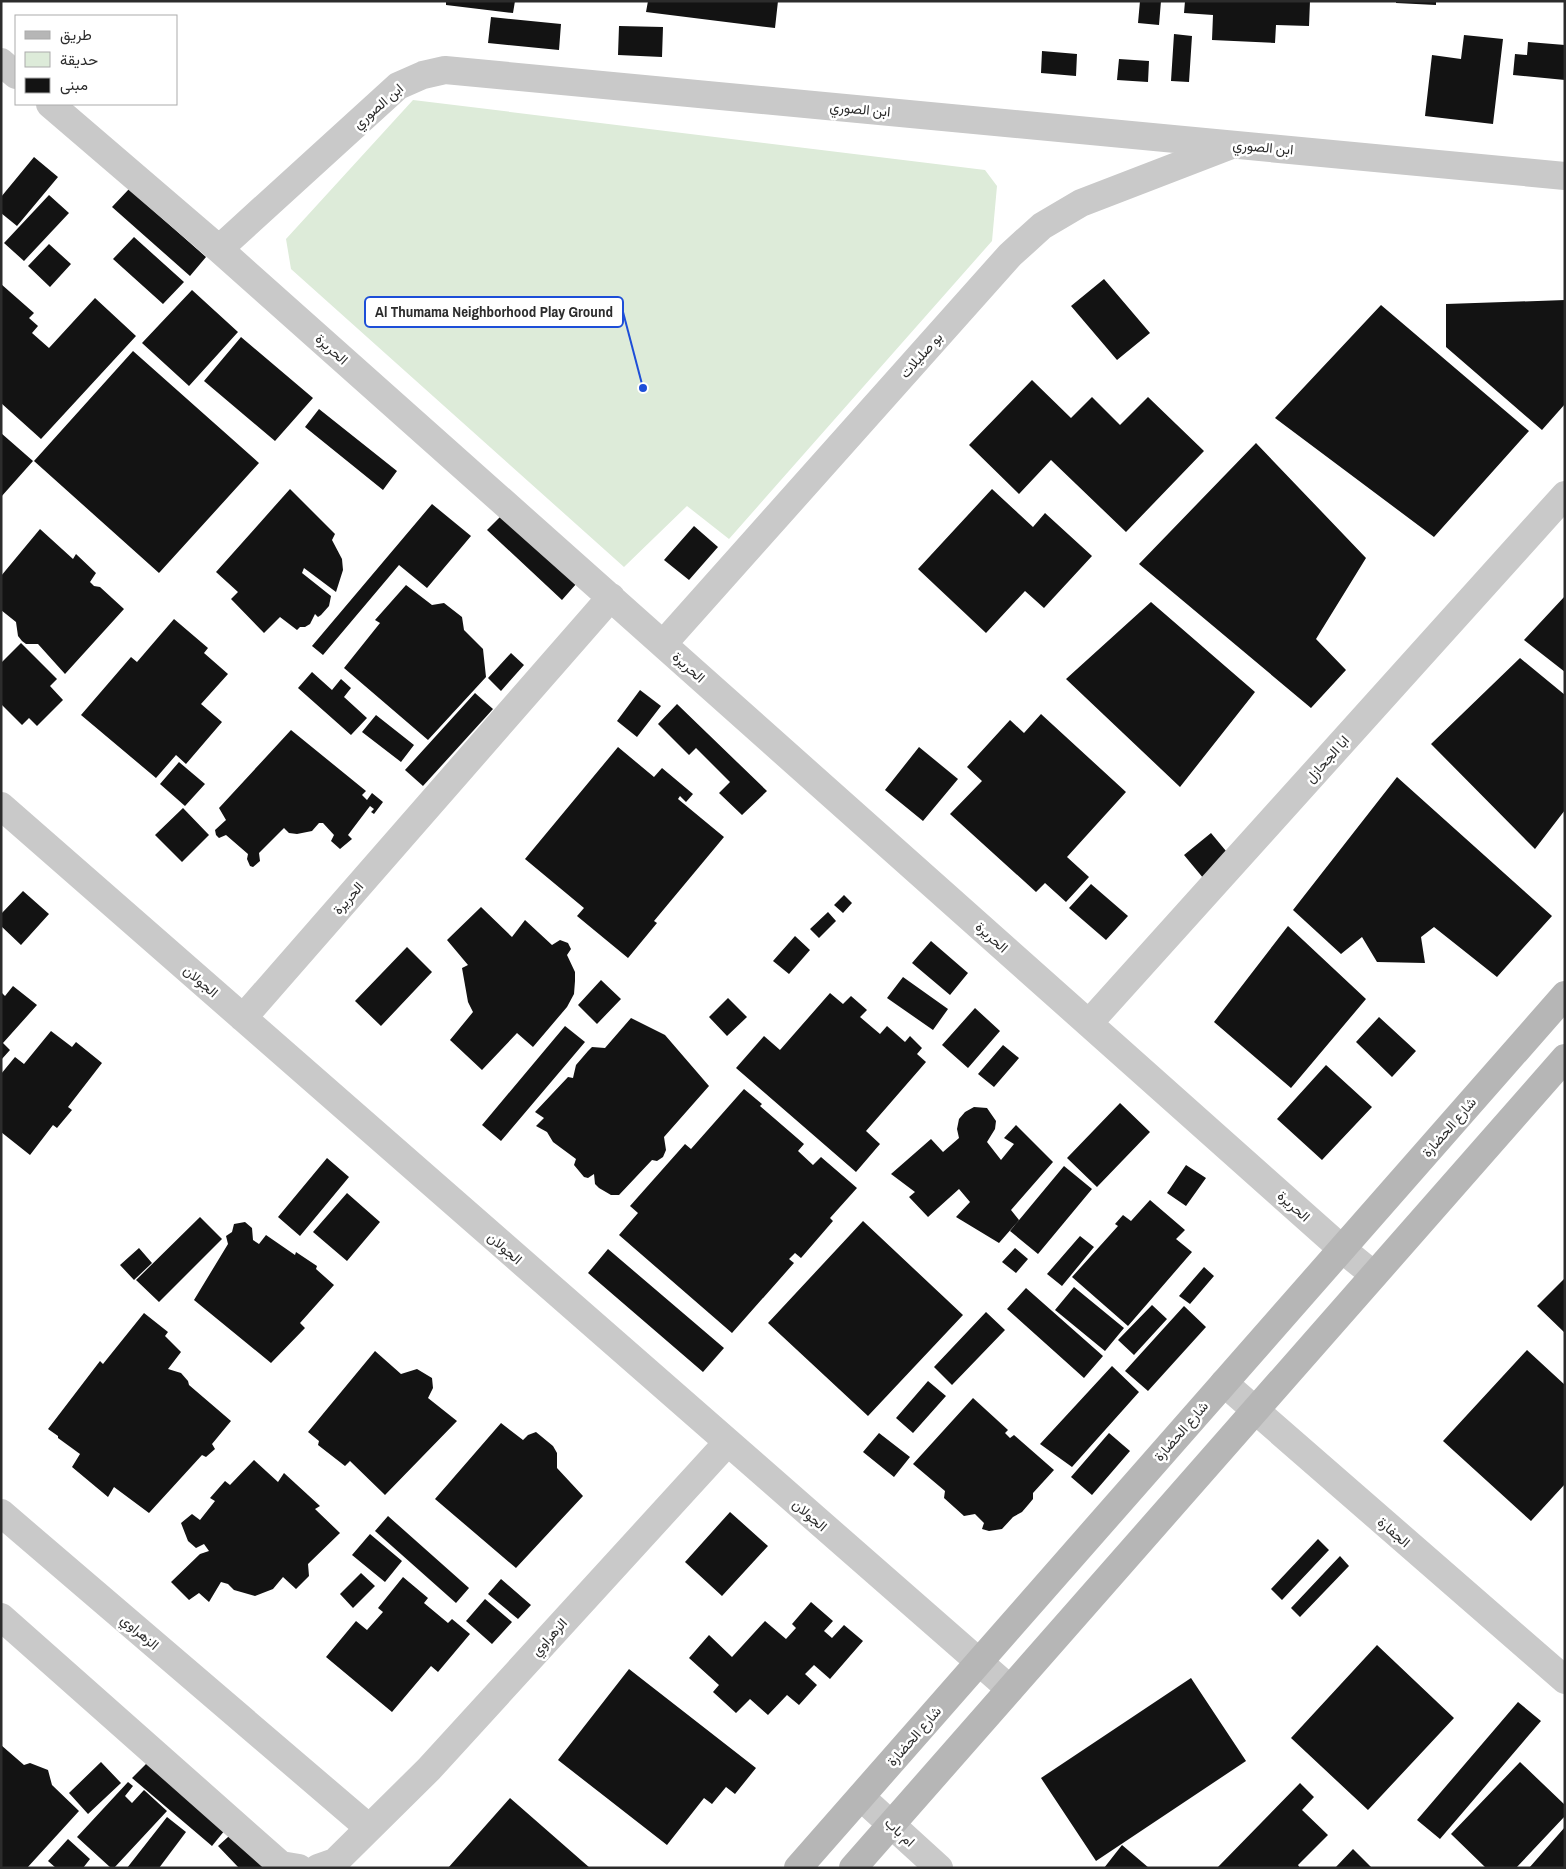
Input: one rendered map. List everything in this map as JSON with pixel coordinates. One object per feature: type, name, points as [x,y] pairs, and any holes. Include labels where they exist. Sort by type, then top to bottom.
[{"type":"street","points":[[1,62],[15,74]]},
{"type":"street","name":"ابن الصوري","points":[[219,249],[398,86],[422,75],[445,70],[1565,176]]},
{"type":"street","name":"الحريرة","points":[[51,105],[219,249],[1342,1249],[1374,1275]]},
{"type":"street","name":"بو صليلات","points":[[664,644],[1010,255],[1042,226],[1081,203],[1235,144]]},
{"type":"street","name":"ابا الجحازل","points":[[1089,1023],[1565,494]]},
{"type":"street","name":"الحريرة","points":[[243,1018],[611,597]]},
{"type":"street","name":"الجولان","points":[[1,806],[1010,1689]]},
{"type":"street","name":"شارع الحضارة","points":[[798,1868],[1565,996]]},
{"type":"street","points":[[853,1868],[1565,1058]]},
{"type":"street","name":"الجفارة","points":[[1224,1383],[1565,1680]]},
{"type":"street","name":"الزهراوي","points":[[318,1868],[335,1862],[429,1769],[727,1443]]},
{"type":"street","name":"الزهراوي","points":[[1,1513],[369,1828]]},
{"type":"street","points":[[1,1617],[281,1865],[299,1868]]},
{"type":"street","name":"ام باب","points":[[861,1797],[939,1868]]},
{"type":"green space","points":[[413,100],[985,170],[997,186],[992,241],[729,539],[687,506],[624,567],[291,269],[286,239]]},
{"type":"building","points":[[446,1],[515,1],[513,13],[446,5]]},
{"type":"building","points":[[648,1],[778,1],[775,28],[646,12]]},
{"type":"building","points":[[1140,1],[1161,1],[1159,25],[1138,23]]},
{"type":"building","points":[[1185,1],[1310,1],[1309,26],[1276,25],[1275,43],[1212,40],[1213,15],[1184,13]]},
{"type":"building","points":[[1396,1],[1436,1],[1436,5],[1396,3]]},
{"type":"building","points":[[491,17],[561,24],[559,50],[488,43]]},
{"type":"building","points":[[619,26],[663,27],[662,57],[618,55]]},
{"type":"building","points":[[1174,34],[1192,36],[1189,82],[1171,81]]},
{"type":"building","points":[[1464,35],[1503,39],[1493,124],[1425,116],[1432,55],[1461,59]]},
{"type":"building","points":[[1528,42],[1565,45],[1565,80],[1513,75],[1515,54],[1527,55]]},
{"type":"building","points":[[1042,51],[1077,54],[1076,76],[1041,73]]},
{"type":"building","points":[[1119,59],[1149,61],[1148,82],[1117,80]]},
{"type":"building","points":[[34,157],[58,177],[17,226],[1,213],[1,197]]},
{"type":"building","points":[[129,189],[206,257],[190,276],[112,207]]},
{"type":"building","points":[[49,195],[69,213],[24,261],[4,243]]},
{"type":"building","points":[[134,237],[184,282],[163,304],[113,259]]},
{"type":"building","points":[[49,244],[71,264],[50,287],[28,266]]},
{"type":"building","points":[[1104,279],[1150,333],[1117,360],[1071,306]]},
{"type":"building","points":[[1,284],[34,313],[29,318],[38,326],[32,333],[49,348],[95,298],[136,336],[41,439],[1,403]]},
{"type":"building","points":[[192,290],[238,332],[189,386],[142,343]]},
{"type":"building","points":[[1565,300],[1565,404],[1542,430],[1446,347],[1446,304]]},
{"type":"building","points":[[1381,305],[1529,431],[1434,537],[1275,418]]},
{"type":"building","points":[[241,337],[313,398],[275,441],[204,381]]},
{"type":"building","points":[[133,351],[259,463],[159,573],[34,461]]},
{"type":"building","points":[[1032,380],[1071,418],[1092,397],[1120,425],[1148,397],[1204,451],[1126,532],[1051,460],[1019,494],[969,445]]},
{"type":"building","points":[[319,409],[397,471],[383,490],[305,427]]},
{"type":"building","points":[[1,433],[33,461],[1,497]]},
{"type":"building","points":[[1256,443],[1366,558],[1316,639],[1346,670],[1311,708],[1139,564]]},
{"type":"building","points":[[290,489],[335,534],[332,540],[342,559],[343,570],[336,592],[304,568],[302,573],[331,596],[329,606],[318,617],[315,614],[310,624],[305,627],[300,627],[297,630],[280,617],[264,633],[231,599],[238,592],[216,572]]},
{"type":"building","points":[[992,489],[1033,527],[1045,513],[1092,556],[1044,608],[1025,591],[986,633],[918,569]]},
{"type":"building","points":[[432,504],[471,536],[427,588],[399,565],[323,655],[312,646]]},
{"type":"building","points":[[503,514],[577,583],[562,600],[487,530]]},
{"type":"building","points":[[694,526],[718,547],[689,580],[664,560]]},
{"type":"building","points":[[40,529],[73,559],[76,554],[96,573],[90,582],[94,586],[100,587],[124,609],[65,674],[38,644],[26,644],[22,641],[18,636],[16,622],[1,610],[1,576]]},
{"type":"building","points":[[406,585],[432,605],[444,603],[462,617],[464,630],[483,649],[486,677],[428,740],[344,668],[380,623],[375,620]]},
{"type":"building","points":[[1565,596],[1565,672],[1524,640]]},
{"type":"building","points":[[1151,602],[1255,692],[1180,787],[1066,679]]},
{"type":"building","points":[[174,619],[208,648],[204,653],[228,674],[201,704],[222,722],[186,764],[176,755],[156,778],[81,715],[131,657],[137,662]]},
{"type":"building","points":[[21,643],[57,679],[50,686],[63,700],[37,726],[29,718],[22,725],[1,704],[1,663]]},
{"type":"building","points":[[511,653],[524,665],[501,691],[488,678]]},
{"type":"building","points":[[1520,658],[1565,695],[1565,810],[1535,849],[1431,744]]},
{"type":"building","points":[[312,672],[332,690],[341,679],[351,688],[344,697],[367,718],[351,735],[298,688]]},
{"type":"building","points":[[640,690],[661,706],[637,737],[617,721]]},
{"type":"building","points":[[475,693],[493,709],[423,786],[405,770]]},
{"type":"building","points":[[677,704],[767,791],[742,815],[719,793],[730,782],[696,748],[689,755],[658,724]]},
{"type":"building","points":[[1041,714],[1126,792],[1067,857],[1089,877],[1066,902],[1045,883],[1036,892],[950,814],[982,781],[967,767],[1010,720],[1024,733]]},
{"type":"building","points":[[376,715],[414,745],[401,762],[362,732]]},
{"type":"building","points":[[291,730],[366,791],[362,795],[367,800],[372,793],[383,802],[374,814],[371,812],[374,809],[370,806],[348,835],[352,839],[340,849],[331,841],[334,835],[323,823],[319,823],[312,831],[297,834],[289,833],[284,828],[259,853],[260,861],[253,867],[250,866],[247,859],[248,854],[226,835],[219,838],[216,835],[215,830],[226,820],[219,808]]},
{"type":"building","points":[[618,747],[654,777],[662,768],[693,794],[686,802],[680,796],[678,799],[724,837],[654,921],[657,923],[628,958],[577,916],[584,908],[525,859]]},
{"type":"building","points":[[919,747],[958,779],[923,821],[885,790]]},
{"type":"building","points":[[179,762],[205,784],[185,806],[160,784]]},
{"type":"building","points":[[1397,777],[1552,916],[1497,977],[1434,927],[1421,937],[1425,963],[1377,962],[1362,937],[1341,954],[1293,910]]},
{"type":"building","points":[[183,808],[209,835],[182,862],[155,835]]},
{"type":"building","points":[[1211,833],[1231,857],[1204,879],[1184,855]]},
{"type":"building","points":[[1091,884],[1128,916],[1106,940],[1069,908]]},
{"type":"building","points":[[23,891],[49,914],[21,945],[1,926],[1,914]]},
{"type":"building","points":[[844,895],[852,903],[843,913],[834,905]]},
{"type":"building","points":[[481,907],[512,937],[525,920],[552,945],[560,940],[568,943],[571,949],[567,955],[575,972],[574,994],[567,1007],[533,1047],[517,1033],[482,1070],[450,1040],[473,1012],[468,1002],[462,968],[468,965],[447,940]]},
{"type":"building","points":[[828,912],[836,921],[819,938],[810,929]]},
{"type":"building","points":[[1288,926],[1366,999],[1291,1088],[1214,1022]]},
{"type":"building","points":[[795,936],[810,950],[789,974],[773,961]]},
{"type":"building","points":[[931,941],[968,973],[950,995],[912,963]]},
{"type":"building","points":[[407,947],[432,972],[381,1026],[355,1001]]},
{"type":"building","points":[[903,977],[948,1009],[933,1030],[887,998]]},
{"type":"building","points":[[601,980],[621,999],[597,1024],[578,1005]]},
{"type":"building","points":[[13,986],[37,1005],[3,1043],[10,1050],[1,1060],[1,992],[5,996]]},
{"type":"building","points":[[830,993],[843,1004],[851,996],[867,1010],[860,1017],[880,1034],[887,1026],[905,1042],[910,1036],[922,1048],[917,1054],[926,1062],[866,1131],[880,1144],[856,1172],[736,1068],[764,1036],[780,1050]]},
{"type":"building","points":[[728,998],[747,1017],[727,1036],[709,1017]]},
{"type":"building","points":[[975,1008],[1000,1031],[968,1068],[942,1045]]},
{"type":"building","points":[[1379,1017],[1416,1051],[1392,1077],[1356,1042]]},
{"type":"building","points":[[631,1018],[665,1035],[709,1086],[664,1137],[666,1150],[663,1157],[657,1161],[652,1160],[619,1195],[611,1195],[595,1184],[594,1174],[588,1178],[584,1177],[574,1165],[576,1159],[553,1142],[547,1132],[536,1126],[544,1118],[535,1112],[568,1077],[573,1078],[576,1065],[592,1047],[605,1048]]},
{"type":"building","points":[[565,1026],[585,1042],[501,1141],[482,1125]]},
{"type":"building","points":[[51,1031],[72,1047],[76,1042],[102,1063],[68,1107],[72,1110],[57,1128],[53,1125],[30,1155],[1,1132],[1,1074],[15,1057],[24,1064]]},
{"type":"building","points":[[1003,1045],[1019,1058],[994,1087],[978,1074]]},
{"type":"building","points":[[1326,1065],[1372,1107],[1322,1160],[1277,1119]]},
{"type":"building","points":[[744,1089],[762,1104],[760,1106],[804,1144],[798,1151],[813,1165],[821,1157],[857,1188],[830,1218],[833,1221],[801,1258],[795,1253],[789,1259],[794,1263],[732,1333],[619,1235],[638,1213],[630,1206],[685,1144],[691,1149]]},
{"type":"building","points":[[1120,1103],[1150,1132],[1097,1187],[1067,1158]]},
{"type":"building","points":[[974,1107],[987,1108],[996,1121],[995,1129],[987,1142],[1001,1160],[1014,1144],[1004,1138],[1016,1125],[1053,1162],[1011,1210],[1019,1220],[999,1243],[956,1217],[970,1202],[959,1189],[928,1217],[909,1197],[915,1192],[891,1174],[931,1139],[943,1152],[959,1138],[957,1129],[959,1119],[965,1112]]},
{"type":"building","points":[[327,1158],[349,1177],[300,1236],[278,1217]]},
{"type":"building","points":[[1186,1165],[1206,1178],[1186,1206],[1167,1193]]},
{"type":"building","points":[[1064,1166],[1092,1189],[1038,1254],[1010,1231]]},
{"type":"building","points":[[347,1193],[380,1222],[347,1261],[313,1232]]},
{"type":"building","points":[[1150,1200],[1185,1230],[1176,1239],[1192,1252],[1128,1326],[1072,1277],[1118,1226],[1115,1224],[1123,1215],[1131,1221]]},
{"type":"building","points":[[200,1217],[222,1239],[159,1302],[136,1280]]},
{"type":"building","points":[[863,1221],[963,1315],[868,1416],[768,1323]]},
{"type":"building","points":[[245,1222],[252,1228],[253,1240],[259,1244],[266,1235],[295,1255],[296,1252],[317,1266],[316,1269],[334,1285],[300,1323],[305,1328],[271,1363],[194,1300],[228,1244],[226,1236],[232,1232],[234,1224]]},
{"type":"building","points":[[1080,1236],[1094,1247],[1062,1286],[1047,1274]]},
{"type":"building","points":[[139,1248],[152,1263],[134,1280],[120,1265]]},
{"type":"building","points":[[1015,1248],[1028,1259],[1016,1273],[1002,1262]]},
{"type":"building","points":[[608,1249],[724,1348],[703,1372],[588,1273]]},
{"type":"building","points":[[1204,1267],[1214,1276],[1190,1304],[1179,1296]]},
{"type":"building","points":[[1565,1278],[1565,1333],[1537,1306]]},
{"type":"building","points":[[1074,1287],[1124,1328],[1105,1351],[1055,1310]]},
{"type":"building","points":[[1026,1288],[1103,1356],[1084,1378],[1007,1309]]},
{"type":"building","points":[[1152,1305],[1167,1319],[1134,1355],[1118,1340]]},
{"type":"building","points":[[1184,1306],[1206,1327],[1148,1391],[1125,1371]]},
{"type":"building","points":[[986,1312],[1005,1330],[952,1385],[934,1367]]},
{"type":"building","points":[[144,1313],[168,1332],[165,1336],[181,1352],[168,1369],[181,1373],[189,1385],[231,1421],[212,1444],[215,1449],[206,1457],[202,1455],[149,1513],[114,1487],[108,1497],[72,1467],[80,1454],[48,1429],[100,1361],[103,1364]]},
{"type":"building","points":[[1527,1350],[1565,1385],[1565,1484],[1531,1521],[1443,1441]]},
{"type":"building","points":[[375,1351],[401,1374],[417,1369],[432,1378],[433,1388],[428,1398],[457,1421],[385,1495],[350,1461],[345,1466],[318,1445],[319,1441],[308,1432]]},
{"type":"building","points":[[1112,1366],[1139,1392],[1072,1467],[1040,1444]]},
{"type":"building","points":[[928,1381],[946,1396],[913,1433],[896,1418]]},
{"type":"building","points":[[973,1398],[1008,1430],[1005,1433],[1010,1438],[1014,1435],[1054,1470],[1033,1493],[1033,1499],[1022,1512],[1013,1517],[1002,1529],[989,1531],[982,1529],[984,1523],[975,1514],[964,1516],[944,1498],[945,1491],[913,1464]]},
{"type":"building","points":[[501,1423],[523,1440],[528,1435],[536,1432],[553,1446],[557,1453],[557,1468],[583,1496],[516,1568],[435,1499]]},
{"type":"building","points":[[879,1433],[910,1457],[894,1477],[863,1452]]},
{"type":"building","points":[[1109,1433],[1130,1451],[1092,1495],[1071,1477]]},
{"type":"building","points":[[254,1460],[278,1482],[284,1473],[320,1506],[315,1509],[340,1533],[308,1564],[309,1576],[296,1589],[283,1577],[273,1589],[255,1596],[234,1590],[228,1584],[221,1582],[209,1602],[199,1593],[189,1600],[171,1582],[200,1554],[209,1551],[204,1544],[196,1548],[188,1541],[181,1523],[192,1514],[200,1520],[215,1501],[210,1498],[225,1481],[230,1485]]},
{"type":"building","points":[[730,1512],[768,1546],[722,1596],[685,1562]]},
{"type":"building","points":[[388,1516],[469,1588],[456,1603],[375,1531]]},
{"type":"building","points":[[370,1534],[402,1561],[385,1582],[352,1555]]},
{"type":"building","points":[[1318,1539],[1329,1550],[1282,1600],[1271,1589]]},
{"type":"building","points":[[1340,1556],[1349,1566],[1300,1617],[1291,1608]]},
{"type":"building","points":[[361,1573],[375,1586],[353,1608],[340,1594]]},
{"type":"building","points":[[403,1577],[428,1598],[424,1603],[448,1623],[452,1619],[470,1634],[438,1672],[431,1666],[392,1712],[326,1657],[356,1621],[367,1630],[383,1612],[378,1608]]},
{"type":"building","points":[[501,1579],[531,1605],[518,1619],[488,1594]]},
{"type":"building","points":[[485,1599],[512,1622],[492,1644],[466,1621]]},
{"type":"building","points":[[811,1602],[833,1621],[824,1631],[832,1638],[844,1625],[863,1641],[830,1679],[814,1665],[805,1674],[817,1685],[799,1705],[787,1695],[768,1715],[750,1699],[736,1713],[713,1692],[719,1685],[689,1658],[709,1635],[732,1657],[765,1621],[786,1639],[796,1628],[792,1624]]},
{"type":"building","points":[[1377,1645],[1454,1718],[1368,1810],[1291,1738]]},
{"type":"building","points":[[629,1669],[756,1768],[735,1794],[726,1787],[712,1804],[704,1798],[667,1845],[558,1760]]},
{"type":"building","points":[[1191,1678],[1246,1761],[1096,1861],[1041,1778]]},
{"type":"building","points":[[1518,1702],[1541,1721],[1440,1839],[1417,1820]]},
{"type":"building","points":[[1,1745],[24,1765],[30,1763],[48,1770],[52,1785],[79,1811],[27,1868],[1,1868]]},
{"type":"building","points":[[101,1762],[121,1783],[88,1814],[69,1793]]},
{"type":"building","points":[[1520,1762],[1565,1805],[1565,1816],[1516,1868],[1486,1868],[1451,1834]]},
{"type":"building","points":[[147,1763],[225,1830],[212,1846],[132,1778]]},
{"type":"building","points":[[128,1782],[133,1786],[125,1796],[132,1803],[144,1790],[167,1811],[114,1868],[111,1868],[77,1837]]},
{"type":"building","points":[[1300,1783],[1314,1797],[1302,1810],[1328,1835],[1298,1865],[1300,1868],[1217,1868]]},
{"type":"building","points":[[510,1798],[590,1868],[448,1868]]},
{"type":"building","points":[[167,1817],[186,1832],[159,1868],[127,1868]]},
{"type":"building","points":[[1565,1827],[1565,1868],[1529,1868]]},
{"type":"building","points":[[238,1828],[271,1868],[239,1868],[218,1846]]},
{"type":"building","points":[[68,1839],[90,1859],[83,1868],[56,1868],[48,1861]]},
{"type":"building","points":[[1122,1845],[1149,1868],[1104,1868]]},
{"type":"building","points":[[1353,1849],[1372,1868],[1335,1868]]},
{"type":"place","name":"Al Thumama Neighborhood Play Ground","points":[[643,388]]}]
